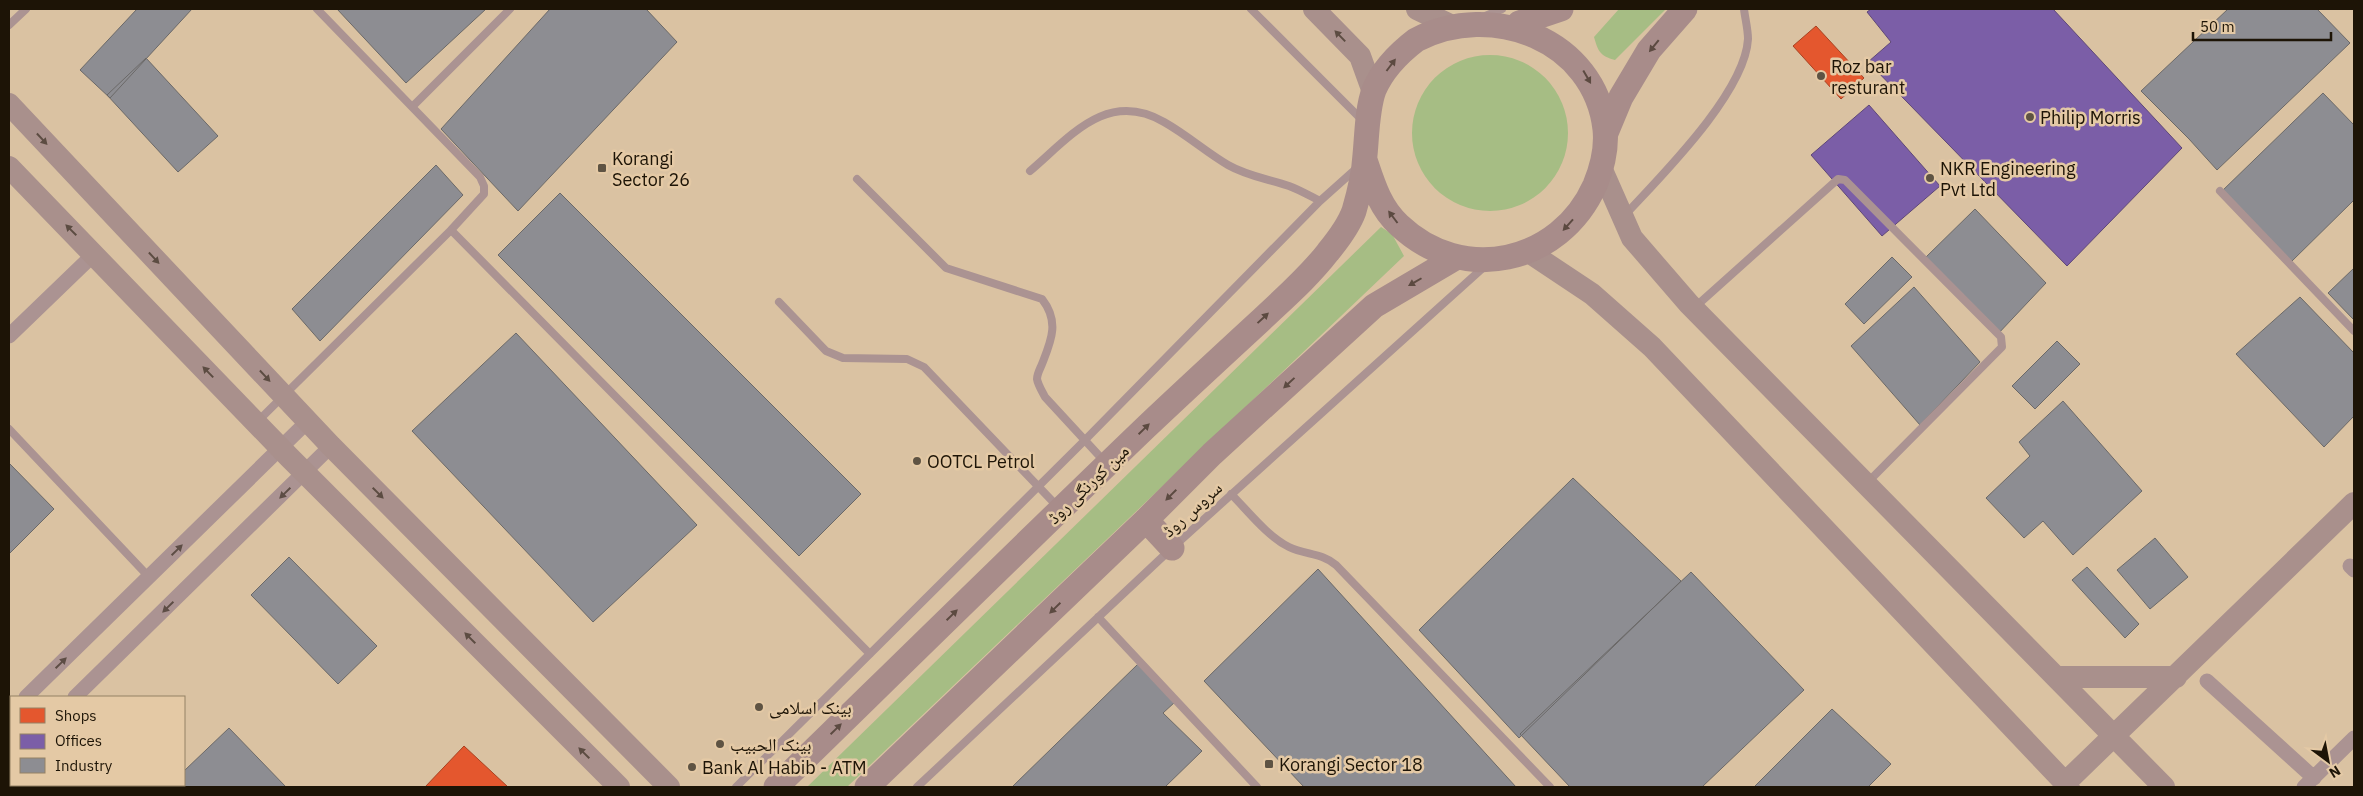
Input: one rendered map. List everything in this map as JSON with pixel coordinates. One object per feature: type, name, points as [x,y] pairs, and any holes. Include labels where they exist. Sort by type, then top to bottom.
[{"type":"main road","points":[[1501,17],[1562,9]]},
{"type":"main road","points":[[1365,160],[1376,194],[1396,223],[1424,245],[1457,257],[1492,260],[1529,252],[1562,233],[1586,204],[1602,170],[1606,133],[1621,97],[1649,50],[1685,9]]},
{"type":"main road","name":"مین کورنگی روڈ","points":[[776,787],[1108,464],[1286,297],[1328,253],[1353,215],[1365,160],[1374,92],[1391,62],[1417,39],[1448,24],[1501,17]]},
{"type":"main road","points":[[1501,17],[1552,39],[1580,64],[1598,96],[1606,133]]},
{"type":"main road","points":[[868,787],[1146,520],[1212,454],[1374,306],[1457,257]]},
{"type":"main road","points":[[1146,520],[1172,548]]},
{"type":"street","points":[[1314,9],[1360,56],[1374,92]]},
{"type":"street","points":[[1417,9],[1448,24]]},
{"type":"street","points":[[9,104],[331,446],[670,787]]},
{"type":"street","points":[[9,167],[305,473],[619,787]]},
{"type":"street","points":[[1602,170],[1632,238],[1694,308],[1867,482],[2164,787]]},
{"type":"street","points":[[1529,252],[1592,294],[1652,347],[2065,786],[2354,503]]},
{"type":"street","points":[[9,336],[94,254]]},
{"type":"street","points":[[27,696],[308,422]]},
{"type":"street","points":[[77,696],[331,446]]},
{"type":"street","points":[[2058,677],[2176,677]]},
{"type":"street","points":[[2207,681],[2309,783],[2354,738]]},
{"type":"lane","points":[[9,25],[26,9]]},
{"type":"lane","points":[[256,422],[282,394],[451,230],[484,194],[484,186],[480,178],[317,9]]},
{"type":"lane","points":[[412,107],[510,9]]},
{"type":"lane","points":[[1251,9],[1368,126]]},
{"type":"lane","points":[[1623,217],[1709,119],[1734,80],[1748,39],[1744,9]]},
{"type":"lane","points":[[1030,172],[1085,124],[1110,111],[1134,112],[1163,121],[1227,165],[1246,174],[1291,187],[1320,201]]},
{"type":"lane","points":[[736,787],[1084,441],[1320,201],[1365,160]]},
{"type":"lane","points":[[857,178],[946,268],[1042,299],[1052,316],[1054,328],[1052,339],[1037,377],[1045,397],[1084,441],[1108,464]]},
{"type":"lane","points":[[1694,308],[1838,179],[1845,180],[2001,337],[2002,347],[1867,482]]},
{"type":"lane","points":[[2220,191],[2354,332]]},
{"type":"lane","points":[[451,230],[870,654]]},
{"type":"lane","name":"سروس روڈ","points":[[918,787],[1172,548],[1492,260]]},
{"type":"lane","points":[[779,302],[826,351],[835,356],[843,358],[906,359],[924,367],[1061,510]]},
{"type":"lane","points":[[9,429],[149,577]]},
{"type":"lane","points":[[1231,494],[1274,537],[1289,547],[1330,559],[1550,787]]},
{"type":"lane","points":[[1098,617],[1257,787]]},
{"type":"shaded area","points":[[9,9],[2354,9],[2354,787],[9,787]]},
{"type":"green space","points":[[1619,9],[1666,9],[1615,60],[1606,57],[1600,52],[1594,37]]},
{"type":"green space","points":[[1482,55],[1498,55],[1513,58],[1527,64],[1540,72],[1551,83],[1565,110],[1568,133],[1567,148],[1559,170],[1551,183],[1540,194],[1513,208],[1498,211],[1482,211],[1467,208],[1453,202],[1440,194],[1429,183],[1415,156],[1412,141],[1412,125],[1415,110],[1421,96],[1429,83],[1440,72],[1467,58]]},
{"type":"green space","points":[[1381,227],[1392,234],[1404,256],[847,787],[807,787]]},
{"type":"building: Shops","points":[[1816,26],[1864,78],[1841,99],[1793,46]]},
{"type":"building: Shops","points":[[464,746],[508,787],[425,787]]},
{"type":"building: Offices","points":[[1871,9],[2053,9],[2182,148],[2067,266],[1868,62],[1891,42],[1867,12]]},
{"type":"building: Offices","points":[[1869,105],[1940,186],[1882,236],[1811,155]]},
{"type":"building: Industry","points":[[137,9],[192,9],[110,98],[80,70]]},
{"type":"building: Industry","points":[[337,9],[486,9],[406,83]]},
{"type":"building: Industry","points":[[550,9],[646,9],[677,42],[518,211],[441,129]]},
{"type":"building: Industry","points":[[2228,9],[2317,9],[2350,43],[2217,170],[2141,91]]},
{"type":"building: Industry","points":[[146,58],[218,136],[178,172],[107,95]]},
{"type":"building: Industry","points":[[2323,93],[2354,125],[2354,200],[2290,263],[2221,192]]},
{"type":"building: Industry","points":[[436,165],[463,195],[320,341],[292,309]]},
{"type":"building: Industry","points":[[560,193],[861,494],[799,556],[498,255]]},
{"type":"building: Industry","points":[[1975,209],[2046,283],[1996,336],[1925,258]]},
{"type":"building: Industry","points":[[1892,257],[1912,277],[1864,324],[1845,304]]},
{"type":"building: Industry","points":[[2354,268],[2354,320],[2328,293]]},
{"type":"building: Industry","points":[[1914,287],[1980,362],[1920,425],[1851,346]]},
{"type":"building: Industry","points":[[2300,297],[2354,353],[2354,416],[2324,447],[2236,354]]},
{"type":"building: Industry","points":[[516,333],[697,525],[593,622],[412,431]]},
{"type":"building: Industry","points":[[2057,341],[2080,364],[2035,409],[2012,386]]},
{"type":"building: Industry","points":[[2063,401],[2142,491],[2073,555],[2043,521],[2024,538],[1986,498],[2030,456],[2019,442]]},
{"type":"building: Industry","points":[[9,463],[54,509],[9,554]]},
{"type":"building: Industry","points":[[1573,478],[1681,581],[1519,738],[1419,630]]},
{"type":"building: Industry","points":[[2155,538],[2188,577],[2150,609],[2117,570]]},
{"type":"building: Industry","points":[[289,557],[377,646],[338,684],[251,595]]},
{"type":"building: Industry","points":[[2087,567],[2139,624],[2125,638],[2072,580]]},
{"type":"building: Industry","points":[[1318,569],[1516,787],[1304,787],[1204,681]]},
{"type":"building: Industry","points":[[1691,572],[1804,690],[1702,787],[1570,787],[1520,734]]},
{"type":"building: Industry","points":[[1138,664],[1175,702],[1163,713],[1202,751],[1165,787],[1012,787]]},
{"type":"building: Industry","points":[[1832,709],[1891,764],[1868,787],[1754,787]]},
{"type":"building: Industry","points":[[229,728],[286,787],[167,787],[185,786],[185,770]]},
{"type":"place","name":"Roz bar resturant","points":[[1821,76]]},
{"type":"place","name":"Philip Morris","points":[[2030,117]]},
{"type":"place","name":"Korangi Sector 26","points":[[602,168]]},
{"type":"place","name":"NKR Engineering Pvt Ltd","points":[[1930,178]]},
{"type":"place","name":"OOTCL Petrol","points":[[917,461]]},
{"type":"place","name":"بینک اسلامی","points":[[759,707]]},
{"type":"place","name":"بينک الحبيب","points":[[720,744]]},
{"type":"place","name":"Korangi Sector 18","points":[[1269,764]]},
{"type":"place","name":"Bank Al Habib - ATM","points":[[692,767]]}]
